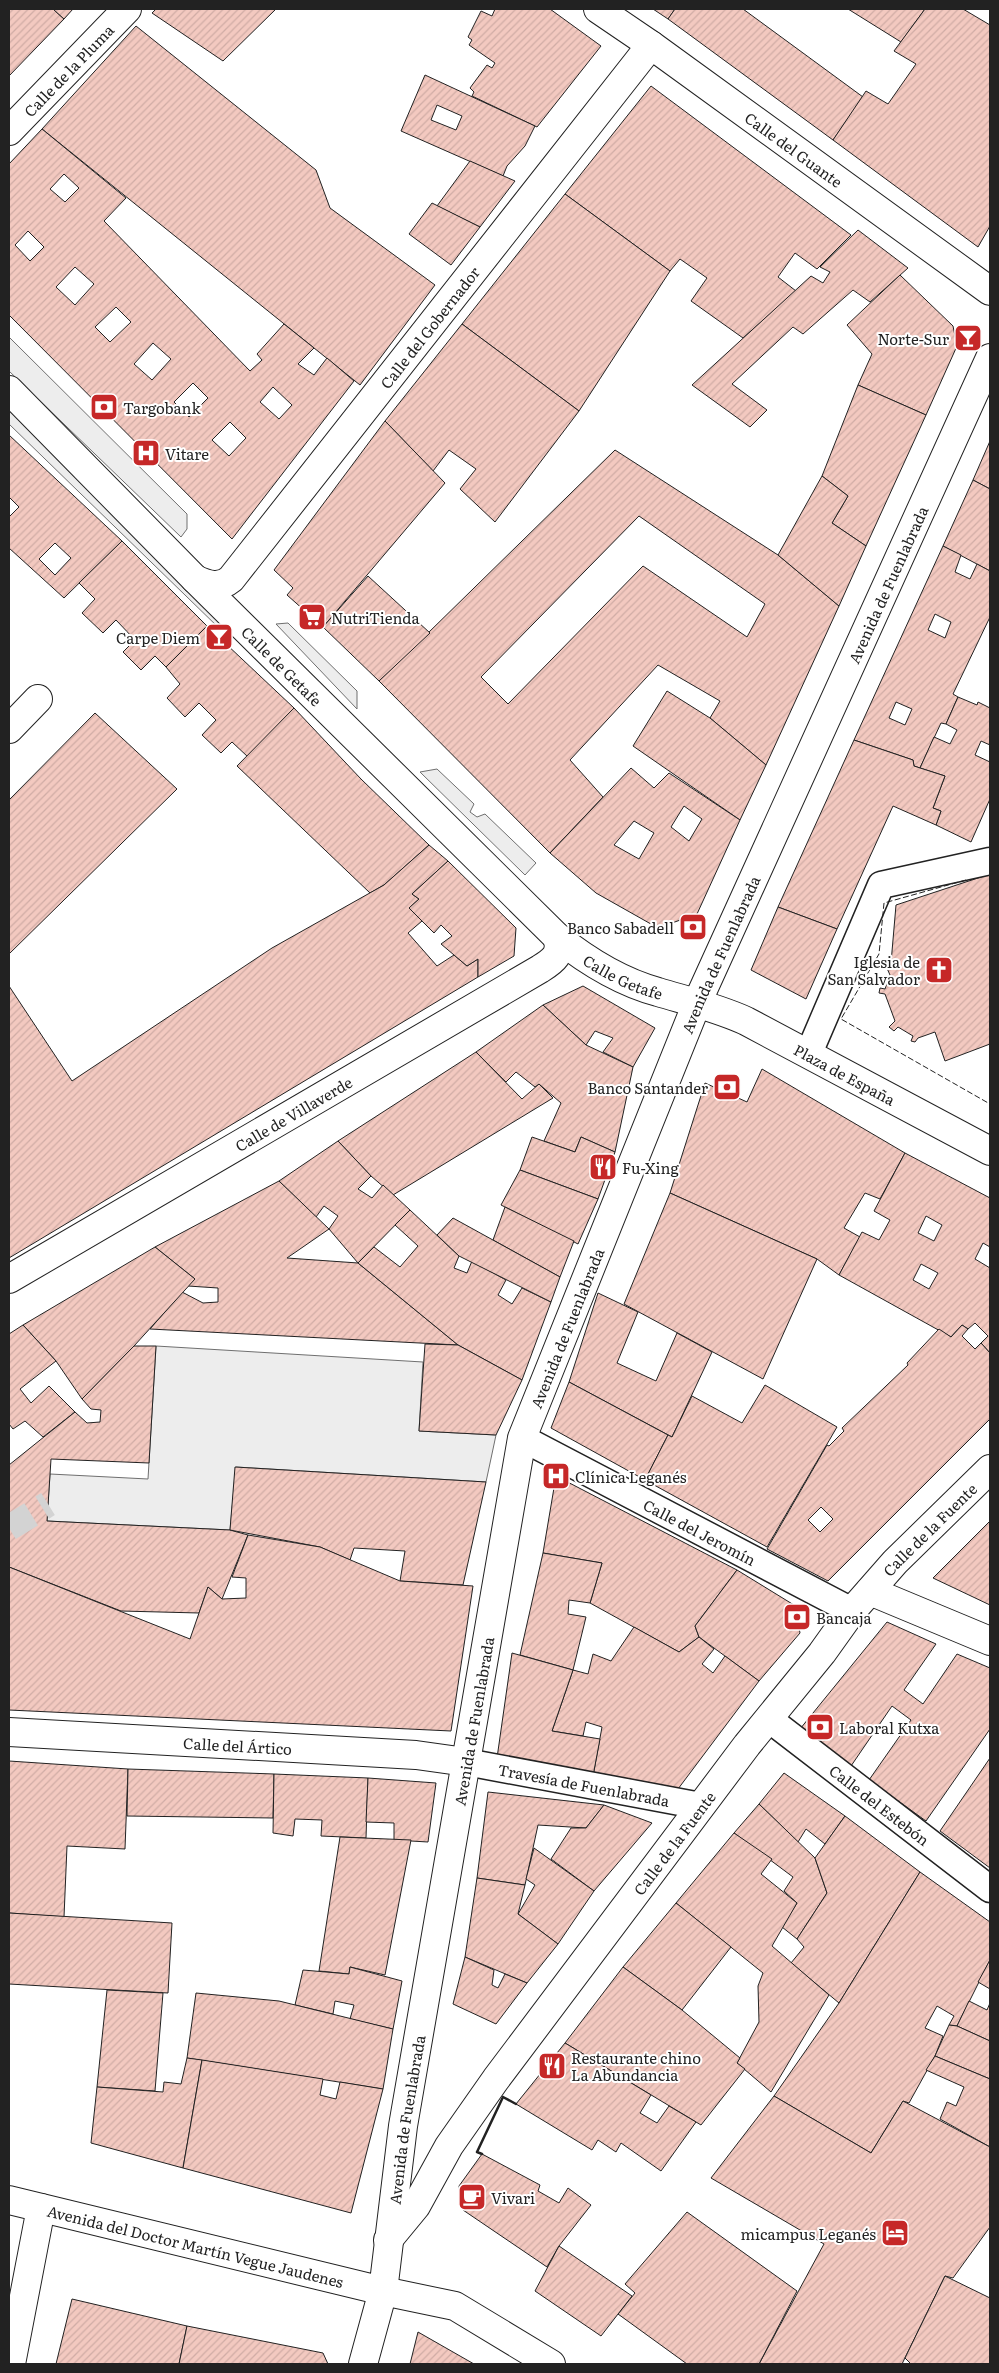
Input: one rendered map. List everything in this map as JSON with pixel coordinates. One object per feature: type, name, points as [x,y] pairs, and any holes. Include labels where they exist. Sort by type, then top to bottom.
[{"type":"main road","name":"Calle de la Pluma","points":[[13,118],[127,9]]},
{"type":"main road","name":"Calle del Guante","points":[[598,9],[651,45],[990,291]]},
{"type":"main road","name":"Calle del Gobernador","points":[[195,579],[216,586],[231,580],[651,45]]},
{"type":"main road","name":"Avenida de Fuenlabrada","points":[[363,2364],[383,2291],[403,2126],[522,1438],[697,1003],[990,358]]},
{"type":"main road","name":"Calle de Getafe","points":[[9,390],[195,579],[557,937]]},
{"type":"main road","points":[[9,729],[38,699]]},
{"type":"main road","name":"Calle Getafe","points":[[557,937],[594,964],[608,971],[657,992],[697,1003]]},
{"type":"main road","name":"Calle de Villaverde","points":[[9,1279],[540,970],[557,956],[559,947],[557,937]]},
{"type":"main road","name":"Plaza de España","points":[[697,1003],[730,1013],[809,1053],[990,1151]]},
{"type":"main road","name":"Calle de la Fuente","points":[[388,2240],[416,2206],[449,2146],[496,2079],[701,1806],[822,1654],[852,1611],[895,1562],[990,1469]]},
{"type":"main road","points":[[870,1591],[990,1641]]},
{"type":"main road","name":"Calle del Ártico","points":[[9,1732],[416,1755],[466,1762]]},
{"type":"main road","name":"Avenida del Doctor Martín Vegue Jaudenes","points":[[9,2200],[383,2291],[455,2306],[551,2364]]},
{"type":"main road","points":[[11,2364],[42,2208]]},
{"type":"street","points":[[809,1053],[881,885],[990,861]]},
{"type":"street","name":"Calle del Jeromín","points":[[522,1438],[852,1611]]},
{"type":"street","name":"Calle del Estebón","points":[[769,1719],[990,1889]]},
{"type":"street","name":"Travesía de Fuenlabrada","points":[[466,1762],[701,1806]]},
{"type":"shaded area","points":[[9,337],[187,514],[187,529],[181,537],[9,371]]},
{"type":"shaded area","points":[[9,404],[233,619],[221,630],[9,424]]},
{"type":"shaded area","points":[[288,623],[357,691],[357,709],[276,624]]},
{"type":"shaded area","points":[[437,769],[474,804],[470,812],[477,817],[485,814],[536,863],[525,875],[420,772]]},
{"type":"shaded area","points":[[156,1346],[423,1362],[419,1431],[496,1435],[486,1482],[236,1467],[230,1530],[47,1521],[50,1474],[148,1479]]},
{"type":"building","points":[[9,9],[53,9],[64,19],[9,76]]},
{"type":"building","points":[[53,9],[73,9],[64,19]]},
{"type":"building","points":[[156,9],[276,9],[223,61],[152,13]]},
{"type":"building","points":[[495,9],[550,9],[601,46],[537,127],[472,96],[474,92],[470,88],[487,65],[492,68],[495,63],[469,45],[472,40],[468,37],[481,11],[492,16]]},
{"type":"building","points":[[653,9],[675,9],[668,19]]},
{"type":"building","points":[[675,9],[743,9],[863,97],[833,140],[668,19]]},
{"type":"building","points":[[848,9],[925,9],[901,42]]},
{"type":"building","points":[[925,9],[963,9],[990,25],[990,226],[978,247],[833,140],[866,91],[888,104],[916,64],[894,51]]},
{"type":"building","points":[[136,26],[316,170],[330,208],[435,285],[360,385],[42,129]]},
{"type":"building","points":[[425,75],[535,126],[525,146],[507,166],[503,176],[401,131]],"holes":[[[437,105],[462,116],[456,130],[431,120]]]},
{"type":"building","points":[[651,86],[851,235],[817,269],[795,253],[778,277],[796,291],[743,338],[691,301],[707,278],[680,259],[670,271],[565,194]]},
{"type":"building","points":[[42,129],[126,198],[104,221],[250,371],[262,360],[257,354],[284,324],[314,348],[298,364],[314,375],[327,358],[354,381],[232,539],[9,315],[9,164]],"holes":[[[64,174],[79,188],[65,202],[50,189]],[[28,231],[44,247],[30,261],[15,245]],[[75,267],[94,284],[75,305],[56,287]],[[116,307],[131,322],[110,342],[95,327]],[[153,343],[171,359],[152,380],[134,364]],[[193,383],[208,398],[189,417],[174,402]],[[273,387],[292,405],[279,419],[260,402]],[[230,422],[246,438],[229,456],[212,440]]]},
{"type":"building","points":[[470,161],[515,181],[480,227],[437,206]]},
{"type":"building","points":[[565,194],[670,271],[579,411],[462,324]]},
{"type":"building","points":[[432,203],[480,227],[451,265],[409,234]]},
{"type":"building","points":[[858,230],[908,268],[870,302],[853,290],[803,334],[793,327],[732,384],[767,410],[750,427],[692,385],[811,276],[823,283],[830,272],[820,267]]},
{"type":"building","points":[[900,275],[953,326],[957,346],[926,415],[858,385],[872,354],[847,325]]},
{"type":"building","points":[[462,324],[579,411],[495,522],[460,489],[476,469],[449,450],[433,471],[385,421]]},
{"type":"building","points":[[858,385],[926,415],[866,546],[832,523],[848,496],[822,476]]},
{"type":"building","points":[[385,421],[445,483],[323,627],[287,595],[293,588],[274,570]]},
{"type":"building","points":[[9,435],[122,541],[64,598],[9,548],[9,517],[19,507],[9,497]],"holes":[[[55,543],[71,558],[55,575],[39,559]]]},
{"type":"building","points":[[990,441],[990,489],[973,480]]},
{"type":"building","points":[[615,450],[778,555],[839,606],[766,765],[710,718],[720,701],[658,665],[570,760],[603,797],[550,853],[379,681]],"holes":[[[639,516],[765,604],[747,637],[643,566],[508,704],[481,677]]]},
{"type":"building","points":[[822,476],[848,496],[832,523],[866,546],[839,606],[778,555]]},
{"type":"building","points":[[973,480],[990,489],[990,571],[943,546]]},
{"type":"building","points":[[122,541],[207,626],[166,667],[155,656],[141,670],[123,652],[135,640],[116,620],[103,633],[82,613],[95,599],[79,583]]},
{"type":"building","points":[[943,546],[961,555],[955,572],[970,579],[977,564],[990,571],[990,617],[953,694],[958,697],[946,724],[941,723],[920,768],[914,766],[913,760],[854,740]],"holes":[[[935,614],[951,622],[945,638],[928,630]],[[896,702],[912,709],[905,725],[889,718]]]},
{"type":"building","points":[[368,576],[430,633],[379,681],[323,627]]},
{"type":"building","points":[[207,626],[294,708],[248,757],[232,742],[221,753],[202,735],[216,720],[199,703],[185,717],[167,698],[180,684],[166,667]]},
{"type":"building","points":[[667,691],[710,718],[766,765],[740,820],[633,746]]},
{"type":"building","points":[[958,697],[977,705],[978,702],[990,708],[990,745],[981,741],[975,755],[990,762],[990,799],[971,842],[936,825],[941,811],[933,808],[945,776],[920,768],[934,737],[950,744],[957,730],[946,724]]},
{"type":"building","points":[[294,708],[361,779],[429,845],[384,885],[370,893],[237,766]]},
{"type":"building","points":[[95,713],[177,789],[9,954],[9,800]]},
{"type":"building","points":[[854,740],[913,760],[914,766],[945,776],[933,808],[941,811],[936,825],[893,806],[837,929],[778,907]]},
{"type":"building","points":[[631,768],[654,788],[669,773],[740,820],[697,914],[658,928],[596,893],[550,853]],"holes":[[[684,806],[702,819],[689,841],[671,827]],[[634,821],[654,833],[639,859],[614,845]]]},
{"type":"building","points":[[429,845],[448,861],[412,894],[419,899],[409,908],[422,921],[408,933],[437,966],[454,955],[467,966],[478,959],[478,977],[9,1258],[9,986],[72,1081],[272,948],[384,885]]},
{"type":"building","points":[[448,861],[516,928],[514,956],[478,977],[478,959],[467,966],[441,944],[452,936],[441,925],[434,933],[409,908],[419,899],[412,894]]},
{"type":"building","name":"Iglesia de San Salvador","points":[[990,874],[990,1044],[945,1061],[935,1032],[918,1038],[915,1042],[911,1041],[913,1036],[898,1027],[894,1031],[889,1027],[895,1021],[885,994],[879,993],[880,988],[885,989],[890,975],[886,966],[891,963],[896,905]]},
{"type":"building","points":[[778,907],[837,929],[806,999],[751,970]]},
{"type":"building","points":[[583,986],[655,1028],[633,1067],[603,1052],[613,1038],[595,1031],[586,1045],[543,1005]]},
{"type":"building","points":[[543,1005],[586,1045],[633,1067],[615,1152],[581,1137],[575,1152],[544,1141],[561,1103],[539,1084],[535,1087],[516,1072],[506,1082],[476,1052]]},
{"type":"building","points":[[476,1052],[522,1099],[539,1084],[553,1098],[393,1195],[371,1176],[338,1141]]},
{"type":"building","points":[[762,1069],[905,1153],[880,1199],[865,1193],[844,1228],[860,1237],[839,1275],[817,1259],[670,1193],[705,1083],[747,1102]]},
{"type":"building","points":[[532,1137],[575,1152],[581,1137],[615,1152],[598,1199],[520,1170]]},
{"type":"building","points":[[338,1141],[371,1176],[358,1189],[372,1198],[383,1185],[410,1210],[358,1263],[329,1229],[338,1216],[324,1206],[316,1217],[279,1181]]},
{"type":"building","points":[[905,1153],[990,1198],[990,1247],[983,1243],[975,1259],[990,1268],[990,1353],[981,1343],[988,1336],[975,1323],[968,1329],[962,1325],[951,1337],[839,1275],[862,1232],[879,1240],[890,1220],[874,1211]],"holes":[[[926,1216],[942,1225],[934,1241],[918,1233]],[[921,1264],[938,1273],[929,1289],[913,1280]]]},
{"type":"building","points":[[520,1170],[598,1199],[578,1244],[501,1205]]},
{"type":"building","points":[[279,1181],[329,1229],[287,1258],[358,1263],[458,1345],[150,1329],[182,1292],[203,1303],[218,1302],[218,1288],[188,1286],[195,1279],[155,1247]]},
{"type":"building","points":[[670,1193],[817,1259],[763,1379],[624,1304]]},
{"type":"building","points":[[505,1207],[574,1241],[560,1277],[493,1240]]},
{"type":"building","points":[[410,1210],[459,1256],[454,1268],[467,1273],[472,1261],[506,1280],[498,1295],[512,1304],[522,1288],[551,1302],[522,1380],[458,1345],[358,1263],[374,1247],[400,1267],[418,1246],[395,1225]]},
{"type":"building","points":[[453,1218],[560,1277],[551,1302],[459,1256],[437,1235]]},
{"type":"building","points":[[155,1247],[195,1279],[134,1346],[82,1399],[56,1361],[23,1325]]},
{"type":"building","points":[[598,1293],[638,1312],[617,1363],[656,1381],[677,1333],[712,1352],[672,1437],[569,1382]]},
{"type":"building","points":[[23,1325],[56,1361],[20,1389],[31,1403],[49,1386],[75,1412],[43,1437],[25,1421],[13,1429],[9,1424],[9,1334]]},
{"type":"building","points":[[962,1325],[968,1329],[962,1336],[975,1349],[981,1343],[990,1353],[990,1419],[828,1581],[767,1549],[827,1445],[829,1446],[844,1431],[842,1428],[908,1365],[907,1363],[939,1329],[951,1337]],"holes":[[[821,1507],[833,1519],[820,1532],[808,1520]]]},
{"type":"building","points":[[425,1344],[458,1345],[522,1380],[496,1435],[419,1431]]},
{"type":"building","points":[[134,1346],[156,1346],[149,1463],[51,1459],[47,1521],[230,1530],[248,1535],[222,1599],[208,1587],[199,1613],[121,1611],[9,1567],[9,1465],[75,1412],[87,1423],[100,1422],[101,1410],[91,1409],[82,1399]]},
{"type":"building","points":[[569,1382],[668,1435],[645,1480],[551,1428]]},
{"type":"building","points":[[765,1385],[837,1427],[767,1547],[645,1480],[668,1435],[672,1437],[692,1396],[742,1423]]},
{"type":"building","points":[[235,1467],[486,1482],[463,1585],[400,1581],[405,1551],[354,1548],[350,1560],[320,1547],[230,1530]]},
{"type":"building","points":[[556,1476],[737,1570],[695,1626],[699,1637],[679,1652],[590,1603],[602,1563],[543,1553]]},
{"type":"building","points":[[990,1521],[990,1605],[933,1578]]},
{"type":"building","points":[[248,1535],[320,1547],[400,1581],[473,1586],[451,1731],[9,1710],[9,1567],[190,1639],[208,1587],[222,1599],[246,1598],[246,1578],[232,1577]]},
{"type":"building","points":[[543,1553],[602,1563],[590,1603],[569,1600],[568,1614],[586,1617],[573,1670],[520,1655]]},
{"type":"building","points":[[737,1570],[794,1605],[797,1617],[800,1633],[759,1681],[699,1637],[695,1626]]},
{"type":"building","points":[[887,1622],[936,1644],[904,1690],[923,1704],[957,1654],[990,1668],[990,1729],[926,1821],[869,1780],[911,1720],[892,1706],[851,1766],[800,1729]]},
{"type":"building","points":[[634,1627],[679,1652],[699,1637],[714,1649],[702,1664],[713,1673],[725,1656],[759,1681],[678,1789],[593,1776],[602,1727],[586,1722],[583,1736],[552,1731],[573,1670],[588,1674],[593,1654],[611,1661]]},
{"type":"building","points":[[512,1653],[573,1670],[552,1731],[600,1739],[593,1776],[497,1758]]},
{"type":"building","points":[[990,1758],[990,1868],[940,1831]]},
{"type":"building","points":[[9,1761],[128,1769],[125,1849],[67,1846],[64,1917],[9,1913]]},
{"type":"building","points":[[128,1769],[274,1774],[273,1818],[127,1816]]},
{"type":"building","points":[[784,1773],[845,1816],[825,1844],[806,1829],[798,1842],[759,1804]]},
{"type":"building","points":[[274,1774],[368,1778],[366,1838],[321,1836],[322,1820],[295,1819],[293,1836],[273,1833]]},
{"type":"building","points":[[368,1778],[436,1783],[428,1842],[394,1840],[394,1823],[366,1822]]},
{"type":"building","points":[[488,1792],[604,1805],[586,1828],[538,1825],[525,1885],[477,1878]]},
{"type":"building","points":[[759,1804],[815,1858],[827,1893],[797,1939],[782,1927],[797,1903],[784,1891],[793,1877],[734,1833]]},
{"type":"building","points":[[604,1805],[652,1823],[594,1891],[551,1859],[571,1828],[586,1828]]},
{"type":"building","points":[[845,1816],[920,1872],[839,2003],[791,1963],[804,1947],[797,1939],[827,1893],[815,1858]]},
{"type":"building","points":[[734,1833],[772,1859],[761,1874],[797,1903],[772,1946],[829,1995],[771,2092],[737,2063],[759,2022],[758,1986],[763,1973],[676,1903]]},
{"type":"building","points":[[340,1837],[411,1840],[385,1975],[350,1967],[349,1974],[319,1971]]},
{"type":"building","points":[[534,1848],[594,1891],[558,1944],[518,1914],[535,1885],[526,1879]]},
{"type":"building","points":[[920,1872],[990,1922],[990,1960],[957,2026],[949,2025],[954,2016],[937,2006],[925,2028],[943,2036],[935,2056],[909,2103],[903,2101],[871,2153],[774,2096],[839,2003]]},
{"type":"building","points":[[477,1878],[525,1885],[518,1914],[558,1944],[527,1983],[465,1957]]},
{"type":"building","points":[[676,1903],[731,1947],[682,2010],[623,1967]]},
{"type":"building","points":[[9,1913],[172,1923],[168,1993],[9,1984]]},
{"type":"building","points":[[465,1957],[494,1970],[492,1985],[498,1988],[505,1974],[527,1983],[496,2024],[453,2004]]},
{"type":"building","points":[[990,1960],[990,1989],[978,1982]]},
{"type":"building","points":[[350,1967],[402,1981],[393,2029],[350,2019],[354,2005],[335,2001],[333,2014],[295,2005],[303,1970],[349,1974]]},
{"type":"building","points":[[623,1967],[682,2010],[740,2058],[737,2063],[745,2069],[701,2125],[565,2043]]},
{"type":"building","points":[[107,1990],[163,1993],[155,2091],[97,2087]]},
{"type":"building","points":[[196,1993],[279,2001],[393,2029],[383,2089],[187,2058]]},
{"type":"building","points":[[969,2001],[987,2010],[990,2003],[990,2041],[957,2026]]},
{"type":"building","points":[[949,2025],[957,2026],[990,2041],[990,2079],[935,2056]]},
{"type":"building","points":[[565,2043],[651,2095],[640,2113],[657,2123],[669,2106],[696,2122],[661,2171],[621,2143],[616,2152],[598,2140],[592,2150],[516,2104]]},
{"type":"building","points":[[935,2056],[990,2079],[990,2147],[940,2119],[947,2102],[956,2106],[964,2087],[926,2070]]},
{"type":"building","points":[[187,2058],[202,2060],[183,2168],[91,2143],[97,2087],[163,2092],[164,2082],[181,2084]]},
{"type":"building","points":[[202,2060],[323,2079],[320,2095],[336,2099],[340,2082],[383,2089],[351,2213],[183,2168]]},
{"type":"building","name":"micampus Leganés","points":[[774,2096],[871,2153],[903,2101],[990,2147],[990,2227],[953,2278],[945,2276],[902,2364],[759,2364],[824,2244],[711,2178]]},
{"type":"building","points":[[482,2154],[540,2185],[538,2191],[559,2203],[568,2188],[591,2205],[559,2246],[547,2267],[463,2210],[459,2186]]},
{"type":"building","points":[[687,2212],[797,2291],[759,2364],[687,2364],[618,2314],[635,2293],[625,2284]]},
{"type":"building","points":[[559,2246],[632,2296],[601,2336],[535,2291]]},
{"type":"building","points":[[945,2276],[990,2298],[990,2364],[911,2364],[905,2358]]},
{"type":"building","points":[[72,2299],[187,2326],[179,2364],[56,2364]]},
{"type":"building","points":[[187,2326],[323,2353],[328,2364],[179,2364]]},
{"type":"building","points":[[418,2332],[474,2364],[410,2364]]},
{"type":"tunnel","points":[[9,1528],[48,1504]]},
{"type":"fence","points":[[966,880],[884,903],[879,954],[841,1019],[990,1104]]},
{"type":"wall","points":[[482,2154],[477,2152],[503,2097],[516,2104]]},
{"type":"place","name":"Norte-Sur","points":[[968,338]]},
{"type":"place","name":"Targobank","points":[[104,407]]},
{"type":"place","name":"Vitare","points":[[146,453]]},
{"type":"place","name":"NutriTienda","points":[[312,617]]},
{"type":"place","name":"Carpe Diem","points":[[219,637]]},
{"type":"place","name":"Banco Sabadell","points":[[693,927]]},
{"type":"place","name":"Iglesia de San Salvador","points":[[939,970]]},
{"type":"place","name":"Banco Santander","points":[[727,1087]]},
{"type":"place","name":"Fu-Xing","points":[[603,1167]]},
{"type":"place","name":"Clínica Leganés","points":[[556,1476]]},
{"type":"place","name":"Bancaja","points":[[797,1617]]},
{"type":"place","name":"Laboral Kutxa","points":[[820,1727]]},
{"type":"place","name":"Restaurante chino La Abundancia","points":[[552,2066]]},
{"type":"place","name":"Vivari","points":[[472,2197]]},
{"type":"place","name":"micampus Leganés","points":[[895,2233]]}]
